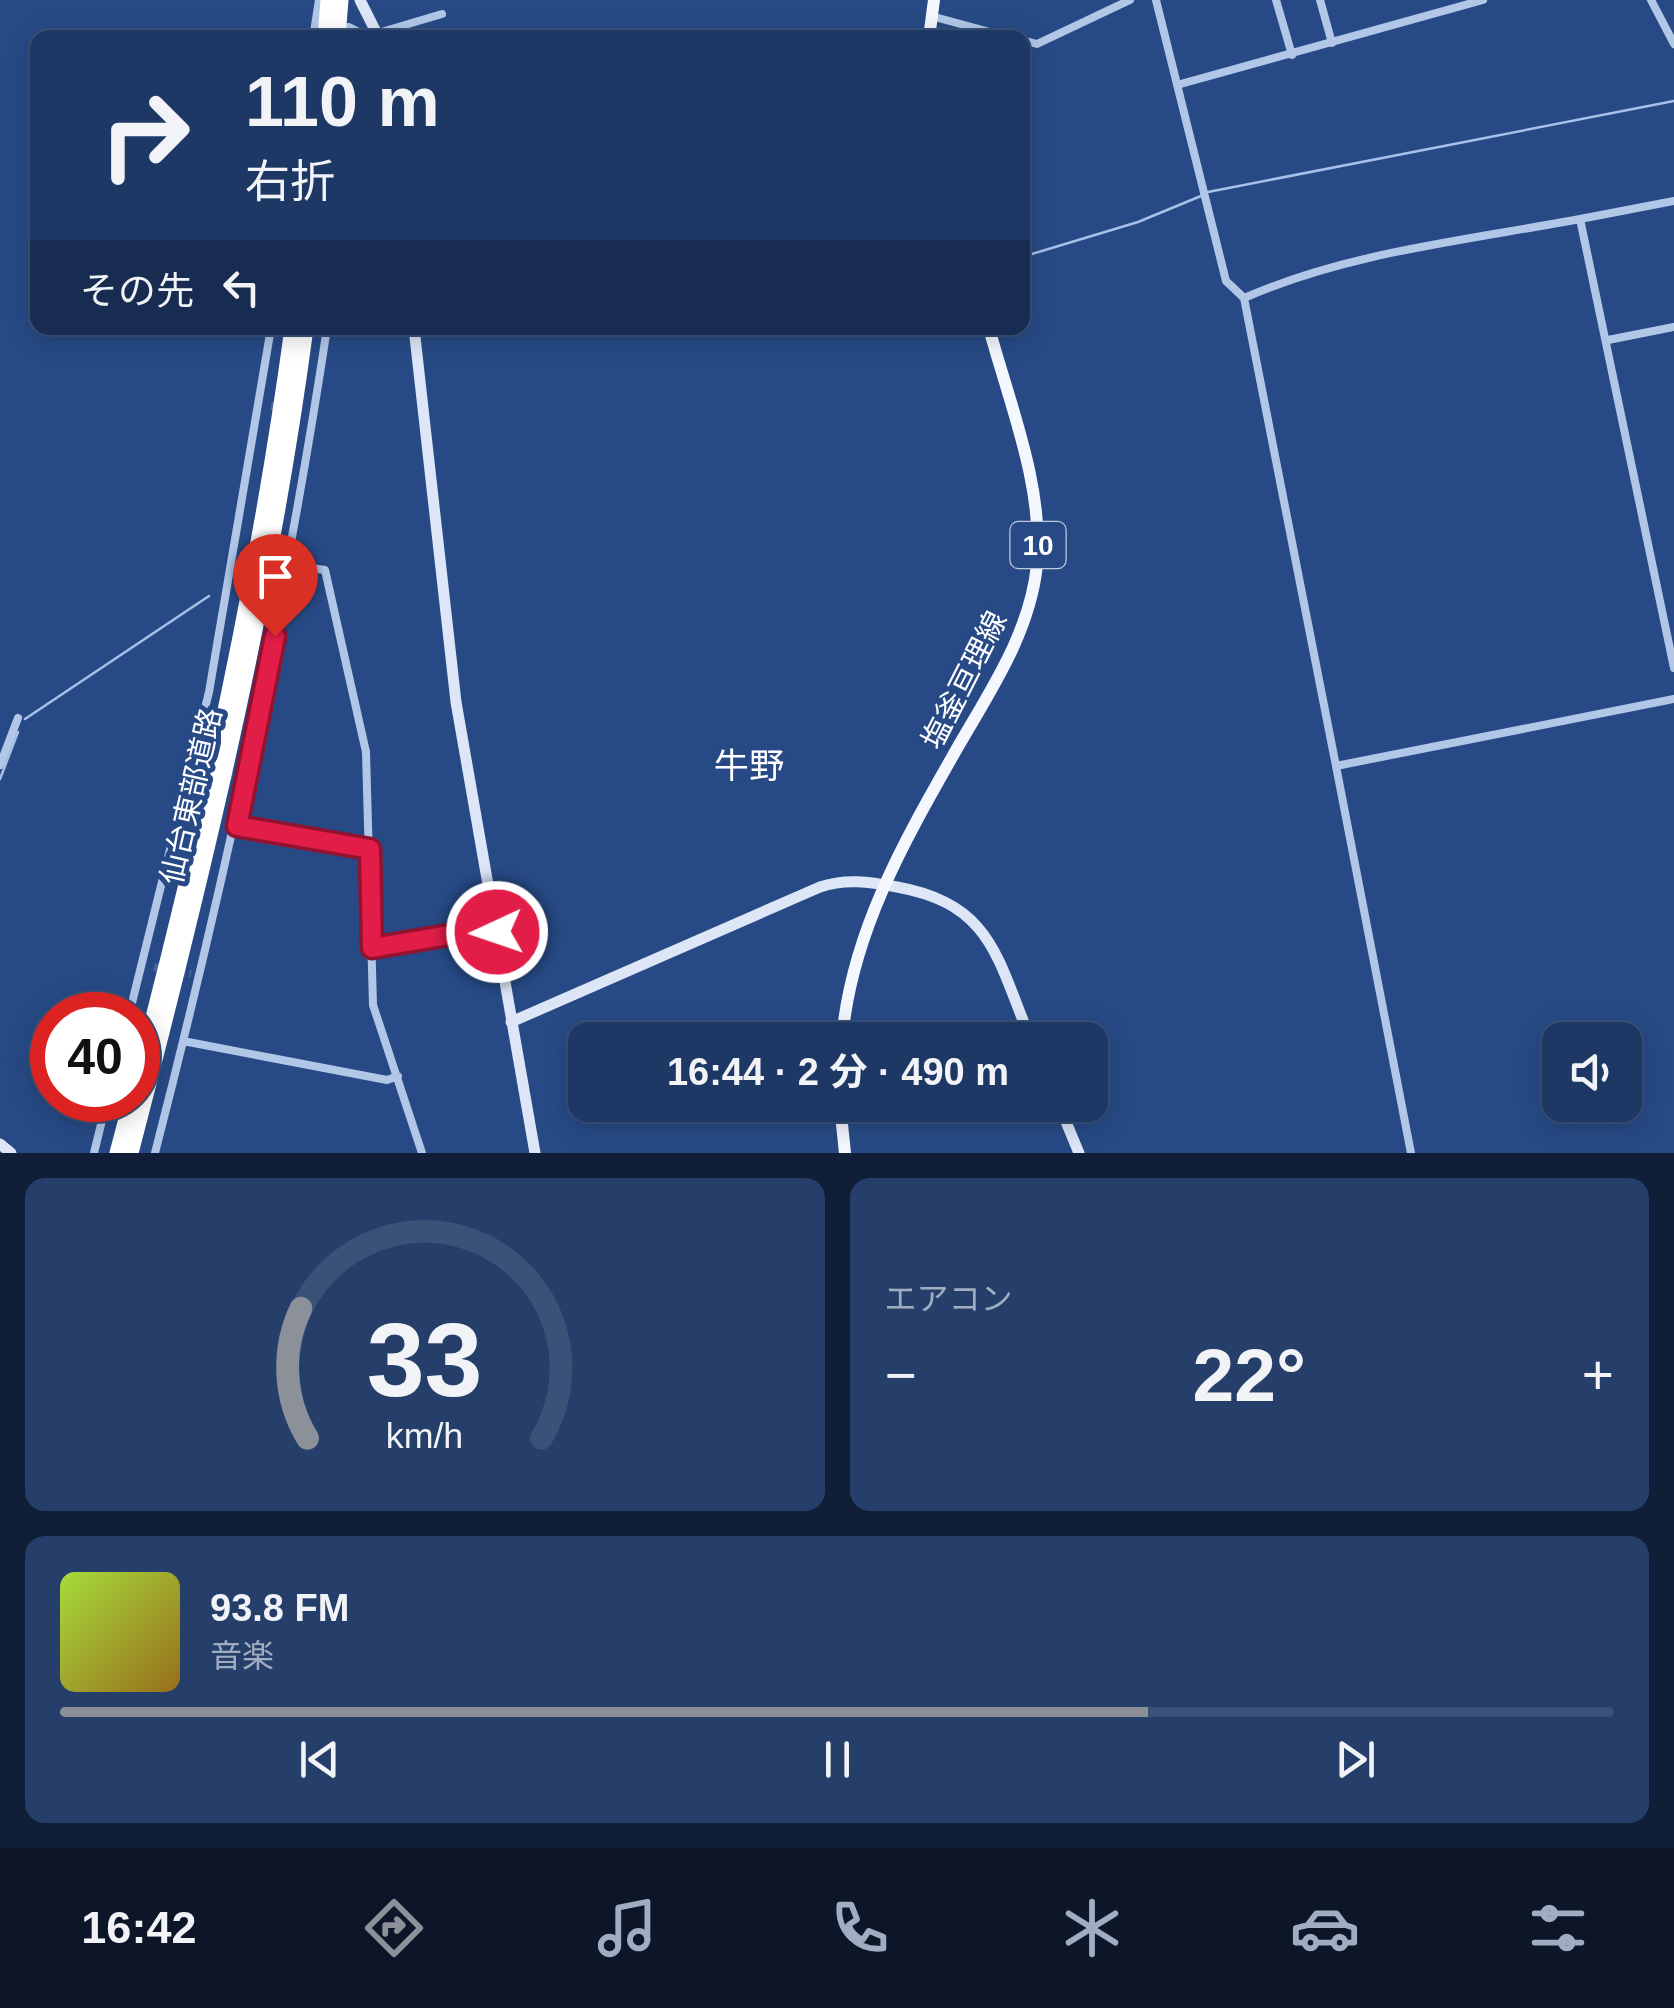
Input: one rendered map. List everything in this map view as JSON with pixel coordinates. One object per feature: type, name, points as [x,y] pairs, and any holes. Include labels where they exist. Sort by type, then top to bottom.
[{"type":"highway","points":[[326,30],[328,0]]},
{"type":"highway","points":[[339,30],[341,0]]},
{"type":"highway","name":"仙台東部道路","points":[[159,992],[216,758],[258,544],[291,335]]},
{"type":"highway","name":"仙台東部道路","points":[[131,1153],[225,780],[270,550],[305,335]]},
{"type":"highway","points":[[117,1153],[125,1122]]},
{"type":"main road","points":[[929,30],[934,0]]},
{"type":"main road","name":"塩釜亘理線","points":[[845,1022],[860,945],[885,885],[1014,647],[1034,592],[1036,512],[991,335]]},
{"type":"main road","points":[[842,1122],[845,1153]]},
{"type":"street","points":[[314,30],[319,0]]},
{"type":"street","points":[[360,0],[376,30]]},
{"type":"street","points":[[1030,42],[1038,44],[1130,0]]},
{"type":"street","points":[[1156,0],[1226,281],[1244,298],[1411,1153]]},
{"type":"street","points":[[1276,0],[1292,55]]},
{"type":"street","points":[[1320,0],[1332,43]]},
{"type":"street","points":[[1177,85],[1483,0]]},
{"type":"street","points":[[1651,0],[1674,44]]},
{"type":"street","points":[[393,30],[442,14]]},
{"type":"street","points":[[930,16],[982,30]]},
{"type":"street","points":[[364,30],[372,19]]},
{"type":"street","points":[[1244,298],[1294,276],[1674,201]]},
{"type":"street","points":[[1580,219],[1674,668]]},
{"type":"street","points":[[1608,340],[1674,327]]},
{"type":"street","points":[[135,992],[197,769],[261,405],[269,335]]},
{"type":"street","points":[[154,1153],[183,1041],[195,975],[237,826],[242,776],[289,565],[325,335]]},
{"type":"street","points":[[415,335],[456,702],[535,1153]]},
{"type":"street","points":[[261,405],[272,406]]},
{"type":"street","points":[[302,410],[314,412]]},
{"type":"street","points":[[289,565],[325,570],[366,752],[374,1005],[422,1153]]},
{"type":"street","points":[[1336,766],[1674,699]]},
{"type":"street","points":[[0,765],[18,718]]},
{"type":"street","points":[[237,826],[370,849]]},
{"type":"street","points":[[511,1022],[820,887],[845,881],[885,885],[948,900],[972,918],[994,952],[1023,1022]]},
{"type":"street","points":[[372,948],[496,927]]},
{"type":"street","points":[[142,965],[154,967]]},
{"type":"street","points":[[183,1041],[387,1080],[398,1076]]},
{"type":"street","points":[[94,1153],[102,1122]]},
{"type":"street","points":[[1066,1122],[1080,1153]]},
{"type":"street","points":[[0,1144],[12,1153]]},
{"type":"waterway","points":[[1208,192],[1674,101]]},
{"type":"waterway","points":[[1030,255],[1138,222],[1201,196]]},
{"type":"waterway","points":[[25,719],[209,596]]},
{"type":"waterway","points":[[0,779],[18,732]]},
{"type":"tunnel","points":[[271,406],[302,410]]},
{"type":"tunnel","points":[[201,770],[237,776]]},
{"type":"tunnel","points":[[154,967],[191,974]]},
{"type":"district","name":"牛野","points":[[749,765]]},
{"type":"route","points":[[275,636],[237,826],[370,849],[372,948],[496,927],[497,932]]}]
